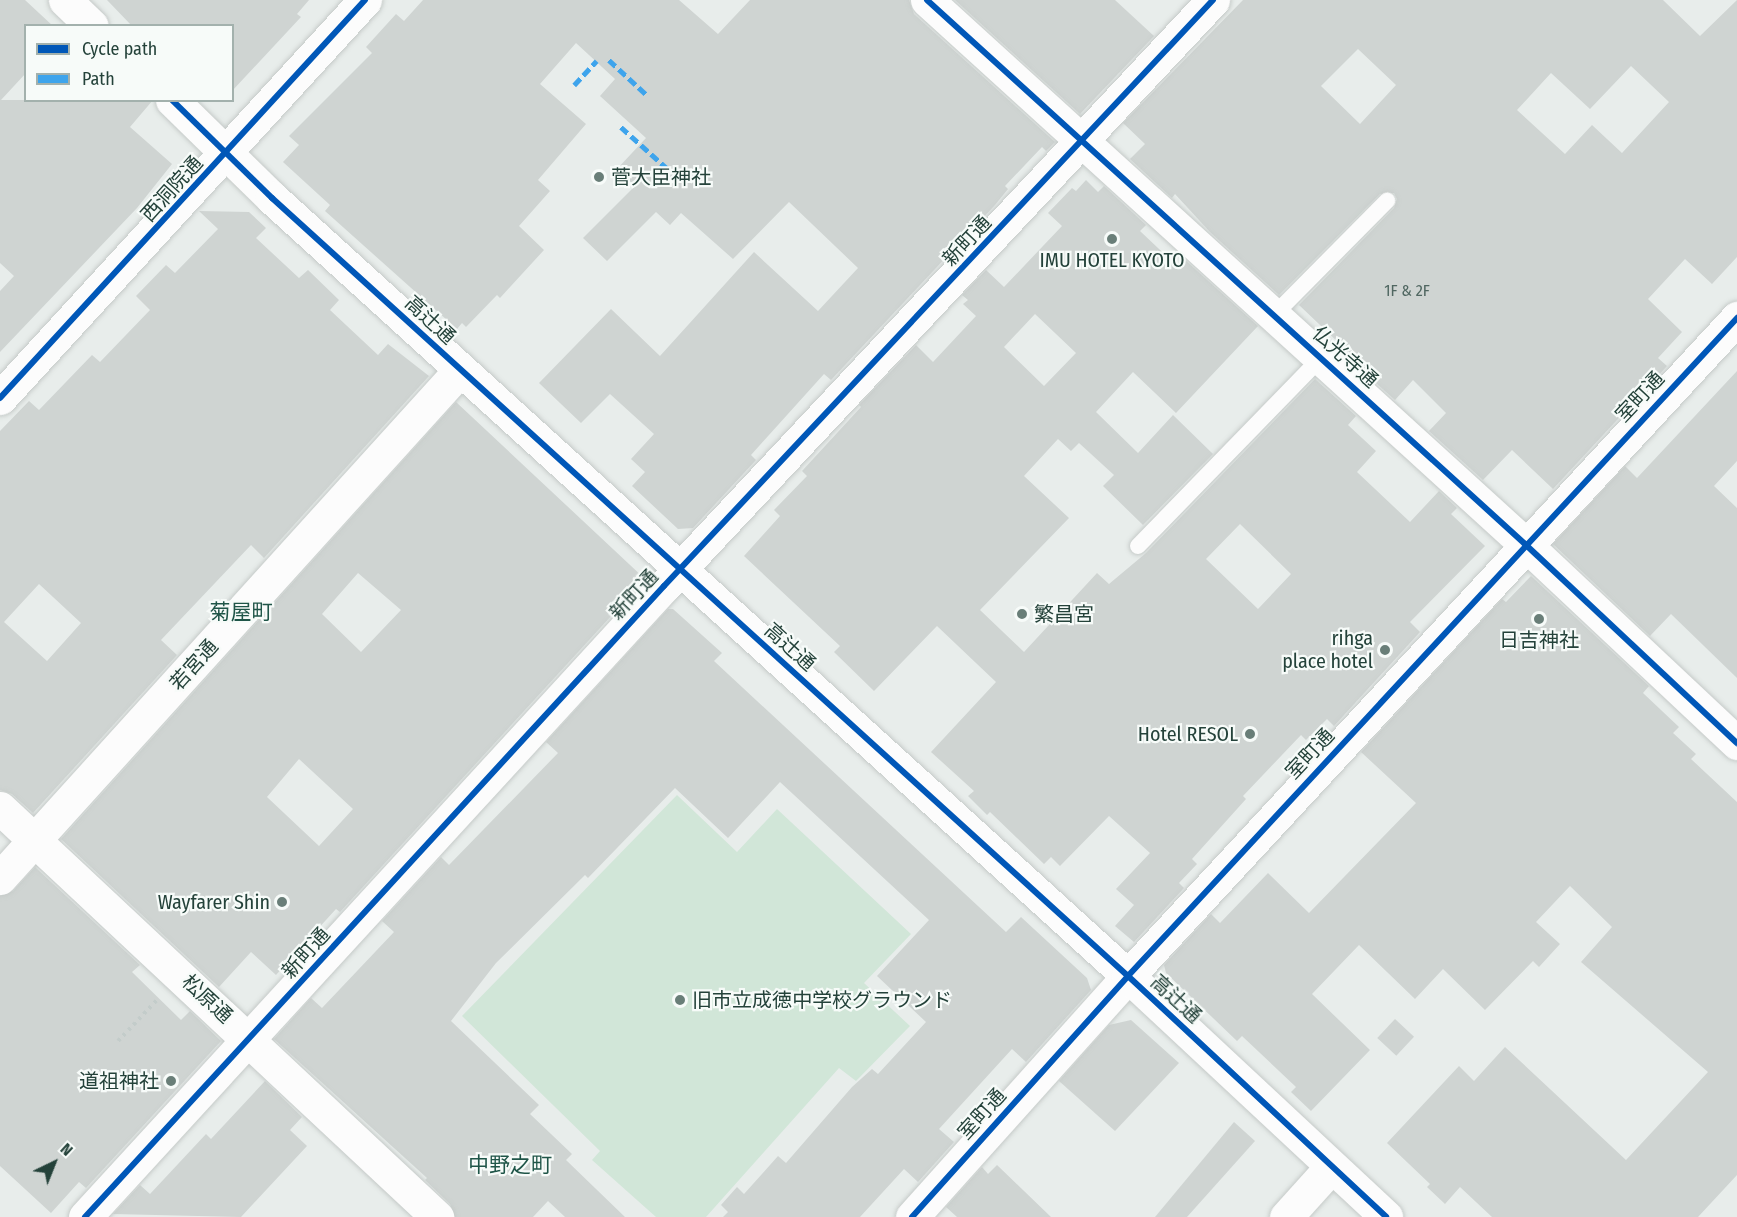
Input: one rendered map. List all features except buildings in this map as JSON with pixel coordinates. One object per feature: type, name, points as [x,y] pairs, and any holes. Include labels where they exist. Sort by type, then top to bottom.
[{"type":"street","points":[[65,0],[90,24]]},
{"type":"street","name":"西洞院通","points":[[0,398],[227,153],[364,0]]},
{"type":"street","name":"仏光寺通","points":[[927,0],[1525,543],[1737,743]]},
{"type":"street","name":"新町通","points":[[85,1217],[680,569],[1084,142],[1213,0]]},
{"type":"street","name":"高辻通","points":[[174,102],[460,370],[1128,976],[1386,1217]]},
{"type":"street","name":"室町通","points":[[912,1217],[1128,976],[1525,543],[1737,318]]},
{"type":"street","name":"若宮通","points":[[0,878],[36,841],[460,370]]},
{"type":"street","name":"松原通","points":[[0,808],[250,1039],[437,1217]]},
{"type":"street","points":[[1286,1217],[1331,1167]]},
{"type":"lane","points":[[1274,315],[1387,201]]},
{"type":"lane","points":[[1138,546],[1322,358]]},
{"type":"path","points":[[118,1041],[181,975]]},
{"type":"green space","name":"旧市立成徳中学校グラウンド","points":[[677,795],[737,852],[777,809],[911,934],[864,983],[910,1026],[856,1081],[839,1068],[706,1217],[656,1217],[592,1160],[600,1151],[462,1016]]},
{"type":"marked path","points":[[609,60],[648,96]]},
{"type":"marked path","points":[[574,85],[596,61]]},
{"type":"marked path","points":[[621,127],[669,170]]},
{"type":"cycle path","points":[[0,398],[365,0]]},
{"type":"cycle path","points":[[927,0],[1525,544],[1737,743]]},
{"type":"cycle path","points":[[85,1217],[664,586],[1213,0]]},
{"type":"cycle path","points":[[174,102],[272,198],[1128,976],[1386,1217]]},
{"type":"cycle path","points":[[912,1217],[1128,976],[1737,318]]},
{"type":"place","name":"菅大臣神社","points":[[599,177]]},
{"type":"place","name":"IMU HOTEL KYOTO","points":[[1112,239]]},
{"type":"place","name":"繁昌宮","points":[[1022,614]]},
{"type":"place","name":"日吉神社","points":[[1539,619]]},
{"type":"place","name":"rihga place hotel","points":[[1385,650]]},
{"type":"place","name":"Hotel RESOL","points":[[1250,734]]},
{"type":"place","name":"Wayfarer Shin","points":[[282,902]]},
{"type":"place","name":"旧市立成徳中学校グラウンド","points":[[680,1000]]},
{"type":"place","name":"道祖神社","points":[[171,1081]]},
{"type":"district","name":"菊屋町","points":[[241,612]]},
{"type":"district","name":"中野之町","points":[[510,1165]]}]
